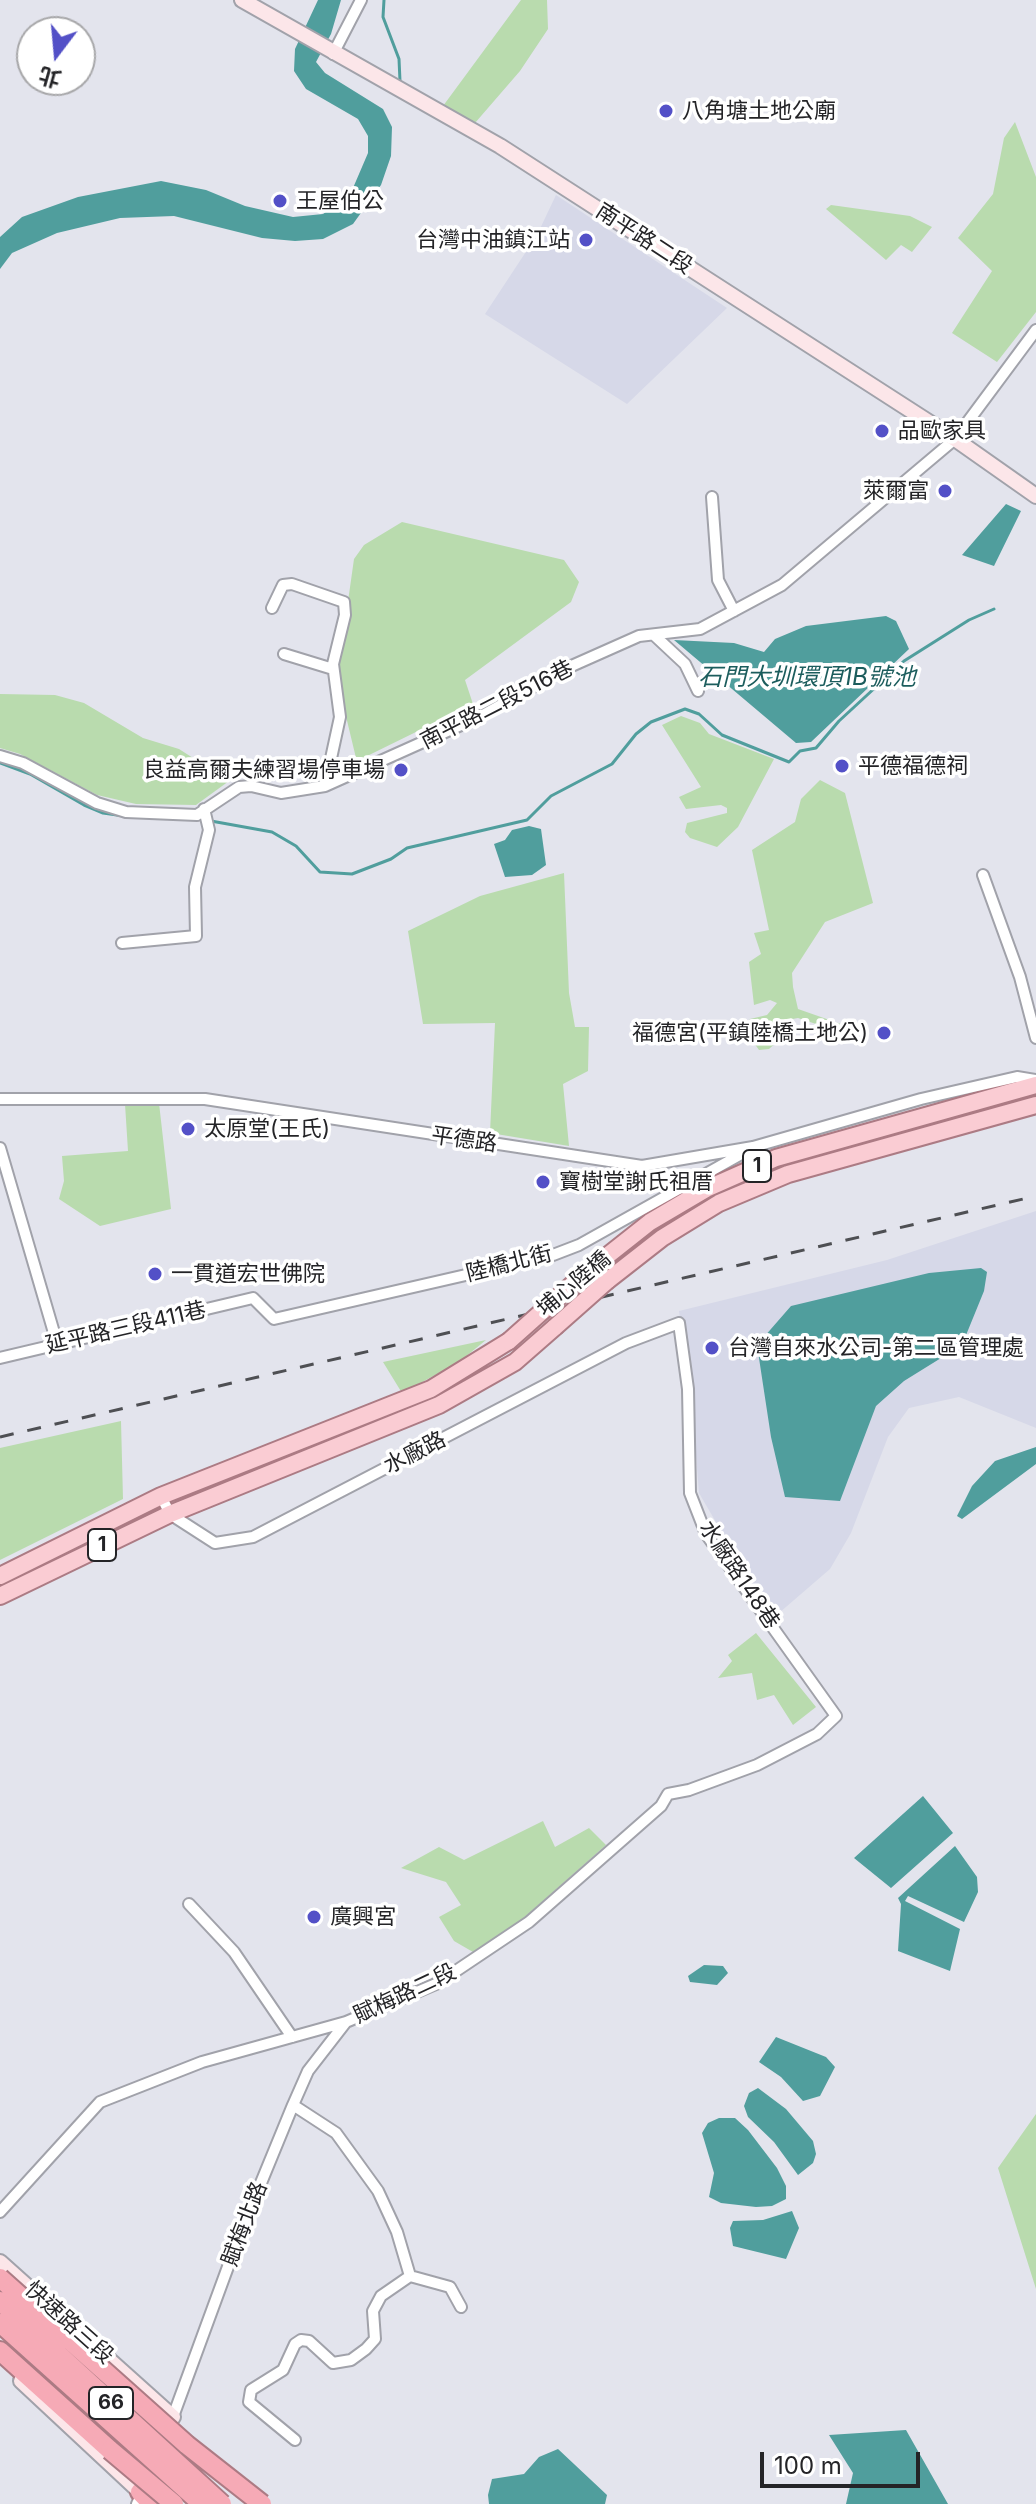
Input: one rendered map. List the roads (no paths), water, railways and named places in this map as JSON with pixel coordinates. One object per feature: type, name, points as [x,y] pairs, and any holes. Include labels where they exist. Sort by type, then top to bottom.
[{"type":"highway","points":[[0,2278],[187,2445],[262,2504]]},
{"type":"highway","name":"66","points":[[0,2301],[222,2504]]},
{"type":"highway","name":"66","points":[[0,2323],[202,2504]]},
{"type":"highway","points":[[0,2352],[176,2504]]},
{"type":"highway","points":[[187,2445],[197,2458],[249,2504]]},
{"type":"highway","points":[[110,2450],[164,2504]]},
{"type":"highway","points":[[224,2477],[274,2504]]},
{"type":"main road","name":"埔心陸橋","points":[[161,1496],[431,1389],[509,1341],[583,1275],[650,1222],[706,1189],[776,1158],[1036,1083]]},
{"type":"main road","name":"埔心陸橋","points":[[170,1514],[439,1405],[515,1362],[607,1281],[662,1238],[719,1203],[788,1174],[1036,1105]]},
{"type":"main road","name":"1","points":[[0,1576],[161,1496]]},
{"type":"main road","name":"1","points":[[0,1596],[170,1514]]},
{"type":"main road","name":"快速路三段","points":[[0,2288],[165,2438]]},
{"type":"main road","name":"66","points":[[0,2352],[151,2476]]},
{"type":"street","name":"南平路二段","points":[[242,0],[500,146],[955,439],[1036,496]]},
{"type":"street","points":[[330,52],[361,0]]},
{"type":"street","name":"南平路二段516巷","points":[[0,756],[23,763],[97,803],[126,812],[197,815],[206,812],[239,787],[251,786],[281,793],[325,786],[481,716],[567,668],[639,636],[700,629],[782,585],[955,439],[1036,330]]},
{"type":"street","points":[[712,497],[718,580],[734,611]]},
{"type":"street","points":[[272,608],[283,585],[292,584],[344,602],[333,669],[340,717],[325,786]]},
{"type":"street","points":[[654,635],[685,664],[698,691]]},
{"type":"street","points":[[284,654],[333,669]]},
{"type":"street","points":[[122,943],[196,936],[195,887],[209,830],[206,812]]},
{"type":"street","points":[[983,875],[1020,977],[1036,1038]]},
{"type":"street","name":"平德路","points":[[0,1099],[205,1099],[642,1166],[753,1147],[921,1099],[1017,1077],[1036,1083]]},
{"type":"street","name":"陸橋北街","points":[[253,1298],[274,1319],[553,1255],[579,1245],[753,1147]]},
{"type":"street","points":[[0,1148],[57,1343]]},
{"type":"street","name":"延平路三段411巷","points":[[0,1358],[253,1298]]},
{"type":"street","name":"水廠路","points":[[170,1514],[215,1543],[253,1537],[626,1343],[679,1323]]},
{"type":"street","name":"水廠路148巷","points":[[679,1323],[688,1389],[690,1493],[706,1534],[836,1716]]},
{"type":"street","points":[[161,1496],[170,1514]]},
{"type":"street","name":"賦梅路二段","points":[[0,2212],[48,2163],[100,2102],[202,2062],[346,2022],[438,1983],[529,1922],[661,1806],[668,1794],[689,1790],[757,1765],[817,1734],[836,1716]]},
{"type":"street","points":[[189,1904],[234,1952],[292,2037]]},
{"type":"street","name":"賦梅北路","points":[[151,2476],[240,2234],[293,2105],[308,2071],[346,2022]]},
{"type":"street","points":[[293,2105],[336,2133],[378,2191],[397,2232],[410,2276]]},
{"type":"street","name":"快速路三段","points":[[0,2262],[173,2417]]},
{"type":"street","points":[[295,2440],[249,2402],[251,2390],[283,2370],[295,2344],[301,2340],[309,2341],[333,2363],[351,2360],[375,2339],[373,2311],[381,2296],[410,2276],[450,2287],[461,2307]]},
{"type":"street","points":[[0,2352],[143,2500],[151,2476],[176,2504]]},
{"type":"street","name":"快速路三段","points":[[165,2438],[224,2477],[249,2504]]},
{"type":"water","points":[[318,0],[341,0],[331,34],[316,62],[325,73],[383,109],[392,127],[391,156],[381,185],[353,224],[323,239],[295,241],[262,238],[174,216],[120,218],[57,233],[12,253],[0,269],[0,237],[22,217],[78,197],[161,181],[206,190],[245,206],[293,217],[323,214],[350,195],[368,153],[368,136],[358,119],[306,89],[294,71],[295,49]]},
{"type":"water","points":[[1006,504],[1021,511],[994,566],[962,555]]},
{"type":"water","name":"石門大圳環頂1B號池","points":[[886,616],[896,621],[909,649],[811,742],[796,743],[674,640],[734,643],[764,652],[775,639],[806,626]]},
{"type":"water","points":[[529,826],[541,829],[546,865],[532,875],[505,877],[494,844],[505,840],[512,830]]},
{"type":"water","points":[[981,1268],[987,1272],[984,1291],[962,1345],[904,1381],[876,1406],[840,1501],[785,1497],[771,1437],[757,1345],[791,1306],[929,1273]]},
{"type":"water","points":[[1036,1447],[1036,1464],[962,1519],[957,1516],[972,1486],[995,1461]]},
{"type":"water","points":[[923,1796],[953,1833],[891,1888],[854,1858]]},
{"type":"water","points":[[955,1846],[977,1877],[978,1892],[964,1922],[908,1896],[905,1901],[960,1929],[950,1971],[898,1951],[901,1904],[898,1898]]},
{"type":"water","points":[[704,1965],[723,1966],[728,1973],[717,1985],[690,1982],[688,1976]]},
{"type":"water","points":[[776,2037],[826,2057],[835,2067],[820,2096],[803,2101],[781,2077],[759,2062]]},
{"type":"water","points":[[758,2088],[786,2109],[813,2141],[816,2154],[813,2163],[798,2175],[774,2142],[748,2117],[744,2106],[749,2093]]},
{"type":"water","points":[[719,2118],[735,2118],[748,2130],[777,2168],[786,2186],[786,2199],[772,2206],[756,2207],[721,2203],[709,2197],[714,2173],[702,2133],[708,2123]]},
{"type":"water","points":[[792,2211],[799,2228],[786,2259],[733,2246],[730,2228],[733,2221],[763,2220]]},
{"type":"water","points":[[906,2430],[948,2504],[846,2504],[853,2473],[829,2435]]},
{"type":"water","points":[[558,2449],[607,2495],[605,2504],[489,2504],[492,2479],[524,2474],[539,2457]]},
{"type":"waterway","points":[[384,0],[383,17],[399,59],[400,81]]},
{"type":"waterway","points":[[211,821],[272,832],[296,846],[320,872],[352,874],[391,859],[407,848],[527,820],[551,796],[612,764],[636,734],[651,722],[685,709],[699,714],[722,735],[789,762],[800,751],[816,748],[839,721],[904,661],[969,620],[994,609]]},
{"type":"waterway","points":[[0,763],[30,774],[84,805],[103,813],[124,816]]},
{"type":"railway","points":[[0,1437],[1036,1196]]},
{"type":"place","name":"八角塘土地公廟","points":[[666,111]]},
{"type":"place","name":"王屋伯公","points":[[280,201]]},
{"type":"place","name":"台灣中油鎮江站","points":[[586,240]]},
{"type":"place","name":"品歐家具","points":[[882,431]]},
{"type":"place","name":"萊爾富","points":[[945,491]]},
{"type":"place","name":"平德福德祠","points":[[842,766]]},
{"type":"place","name":"良益高爾夫練習場停車場","points":[[401,770]]},
{"type":"place","name":"福德宮(平鎮陸橋土地公)","points":[[884,1033]]},
{"type":"place","name":"太原堂(王氏)","points":[[188,1129]]},
{"type":"place","name":"寶樹堂謝氏祖厝","points":[[543,1182]]},
{"type":"place","name":"一貫道宏世佛院","points":[[155,1274]]},
{"type":"place","name":"台灣自來水公司-第二區管理處","points":[[712,1348]]},
{"type":"place","name":"廣興宮","points":[[314,1917]]}]
